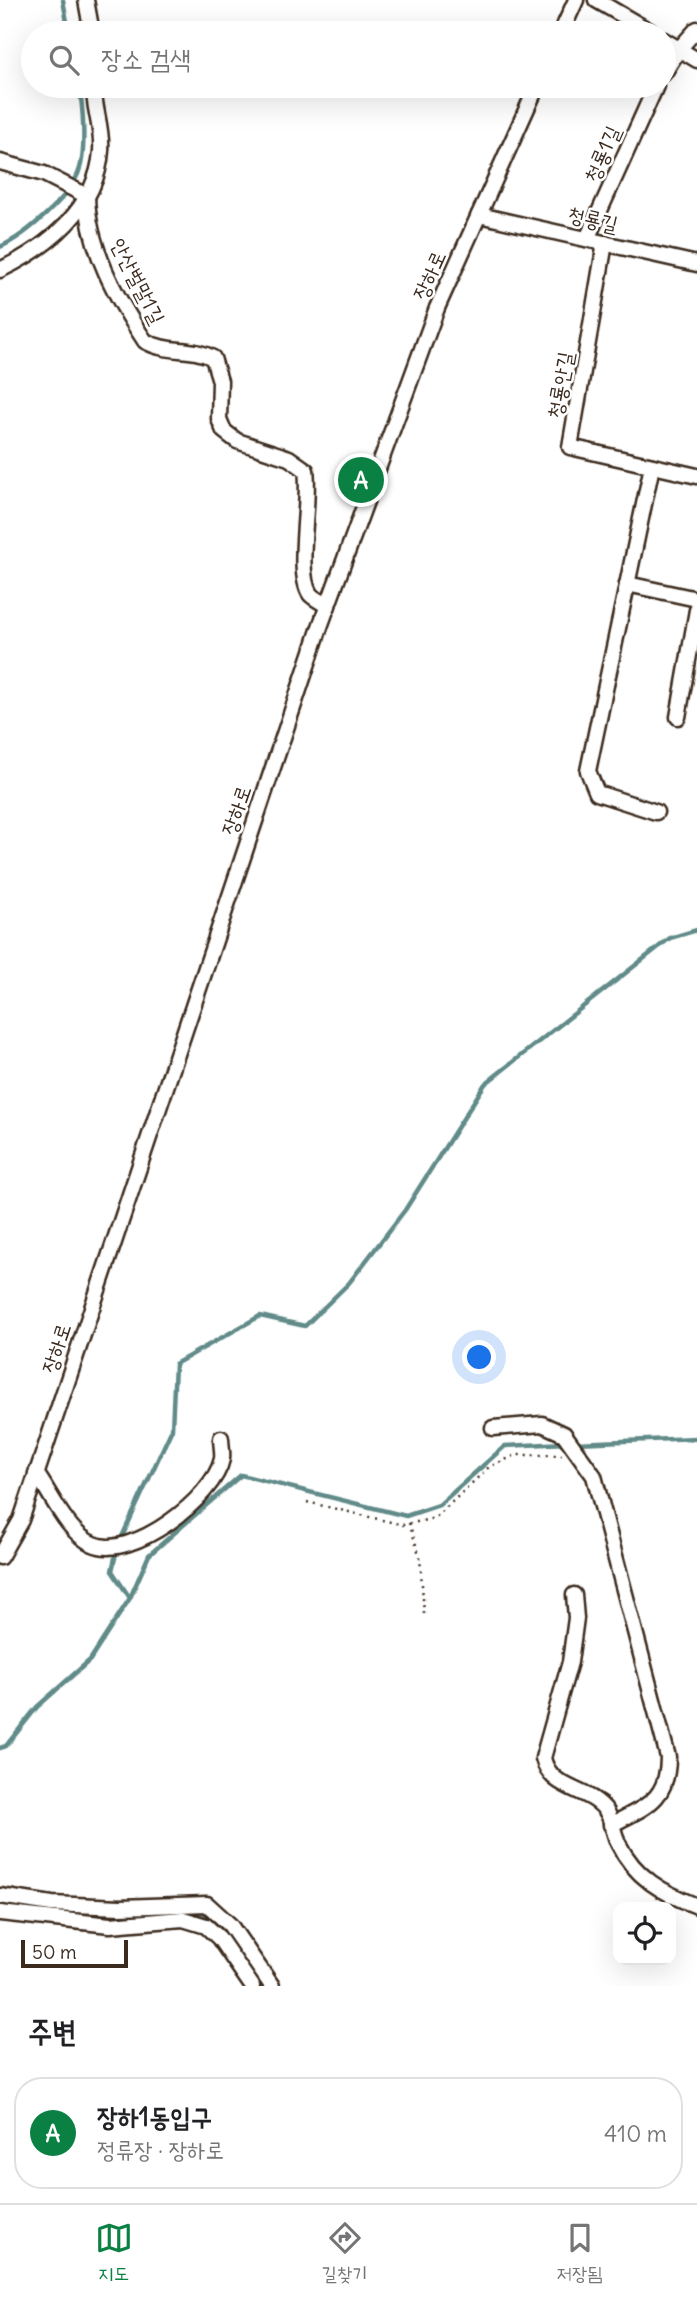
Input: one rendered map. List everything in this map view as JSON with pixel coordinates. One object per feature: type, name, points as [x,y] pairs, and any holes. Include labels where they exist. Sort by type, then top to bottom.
[{"type":"street","points":[[86,0],[90,21]]},
{"type":"street","points":[[566,21],[576,0]]},
{"type":"street","points":[[596,0],[632,21]]},
{"type":"street","points":[[676,54],[697,29]]},
{"type":"street","points":[[676,47],[697,60]]},
{"type":"street","points":[[0,270],[22,259],[66,227],[97,174],[102,149],[96,98]]},
{"type":"street","name":"장하로","points":[[0,1557],[21,1520],[328,606],[437,308],[532,98]]},
{"type":"street","name":"청룡1길","points":[[587,239],[651,98]]},
{"type":"street","points":[[0,162],[44,174],[85,194]]},
{"type":"street","name":"안산벌말1길","points":[[85,194],[92,235],[102,261],[145,341],[163,349],[200,351],[213,358],[220,382],[219,419],[224,431],[237,442],[289,458],[306,470],[309,485],[303,568],[310,594],[328,606]]},
{"type":"street","name":"청룡길","points":[[479,215],[696,260]]},
{"type":"street","name":"청룡안길","points":[[605,243],[570,447],[697,476]]},
{"type":"street","points":[[652,466],[589,771],[597,793],[656,812]]},
{"type":"street","points":[[627,584],[697,599]]},
{"type":"street","points":[[678,717],[697,610]]},
{"type":"street","points":[[494,1428],[542,1424],[564,1434],[581,1454],[603,1502],[668,1757],[663,1789],[657,1799],[611,1825]]},
{"type":"street","points":[[36,1473],[72,1527],[89,1542],[115,1547],[149,1534],[184,1510],[206,1488],[222,1460],[221,1438]]},
{"type":"street","points":[[574,1595],[576,1618],[570,1662],[543,1758],[546,1771],[556,1782],[591,1797],[607,1813],[635,1871],[666,1895],[697,1906]]},
{"type":"street","points":[[0,1896],[52,1904],[120,1907],[207,1904],[230,1925],[272,1986]]},
{"type":"street","points":[[200,1924],[207,1904]]},
{"type":"street","points":[[0,1913],[110,1925],[183,1919],[200,1924],[219,1938],[251,1986]]},
{"type":"path","points":[[307,1502],[371,1520],[409,1523],[435,1518],[489,1467],[516,1455],[581,1454]]},
{"type":"path","points":[[409,1523],[420,1557],[424,1614]]},
{"type":"waterway","points":[[63,0],[67,21]]},
{"type":"waterway","points":[[0,247],[47,214],[76,179],[82,160],[81,98]]},
{"type":"waterway","points":[[120,1541],[172,1429],[175,1364],[260,1316],[305,1326],[349,1283],[405,1210],[485,1084],[670,938],[697,930]]},
{"type":"waterway","points":[[575,1443],[697,1438]]},
{"type":"waterway","points":[[0,1748],[6,1746],[37,1707],[90,1660],[130,1598],[149,1555],[241,1475],[406,1516],[439,1505],[505,1446],[567,1443]]},
{"type":"waterway","points":[[117,1549],[112,1571],[130,1598]]},
{"type":"waterway","points":[[23,1906],[66,1911]]},
{"type":"waterway","points":[[194,1911],[216,1920],[261,1986]]},
{"type":"place","name":"장하1동입구","points":[[361,480]]}]
